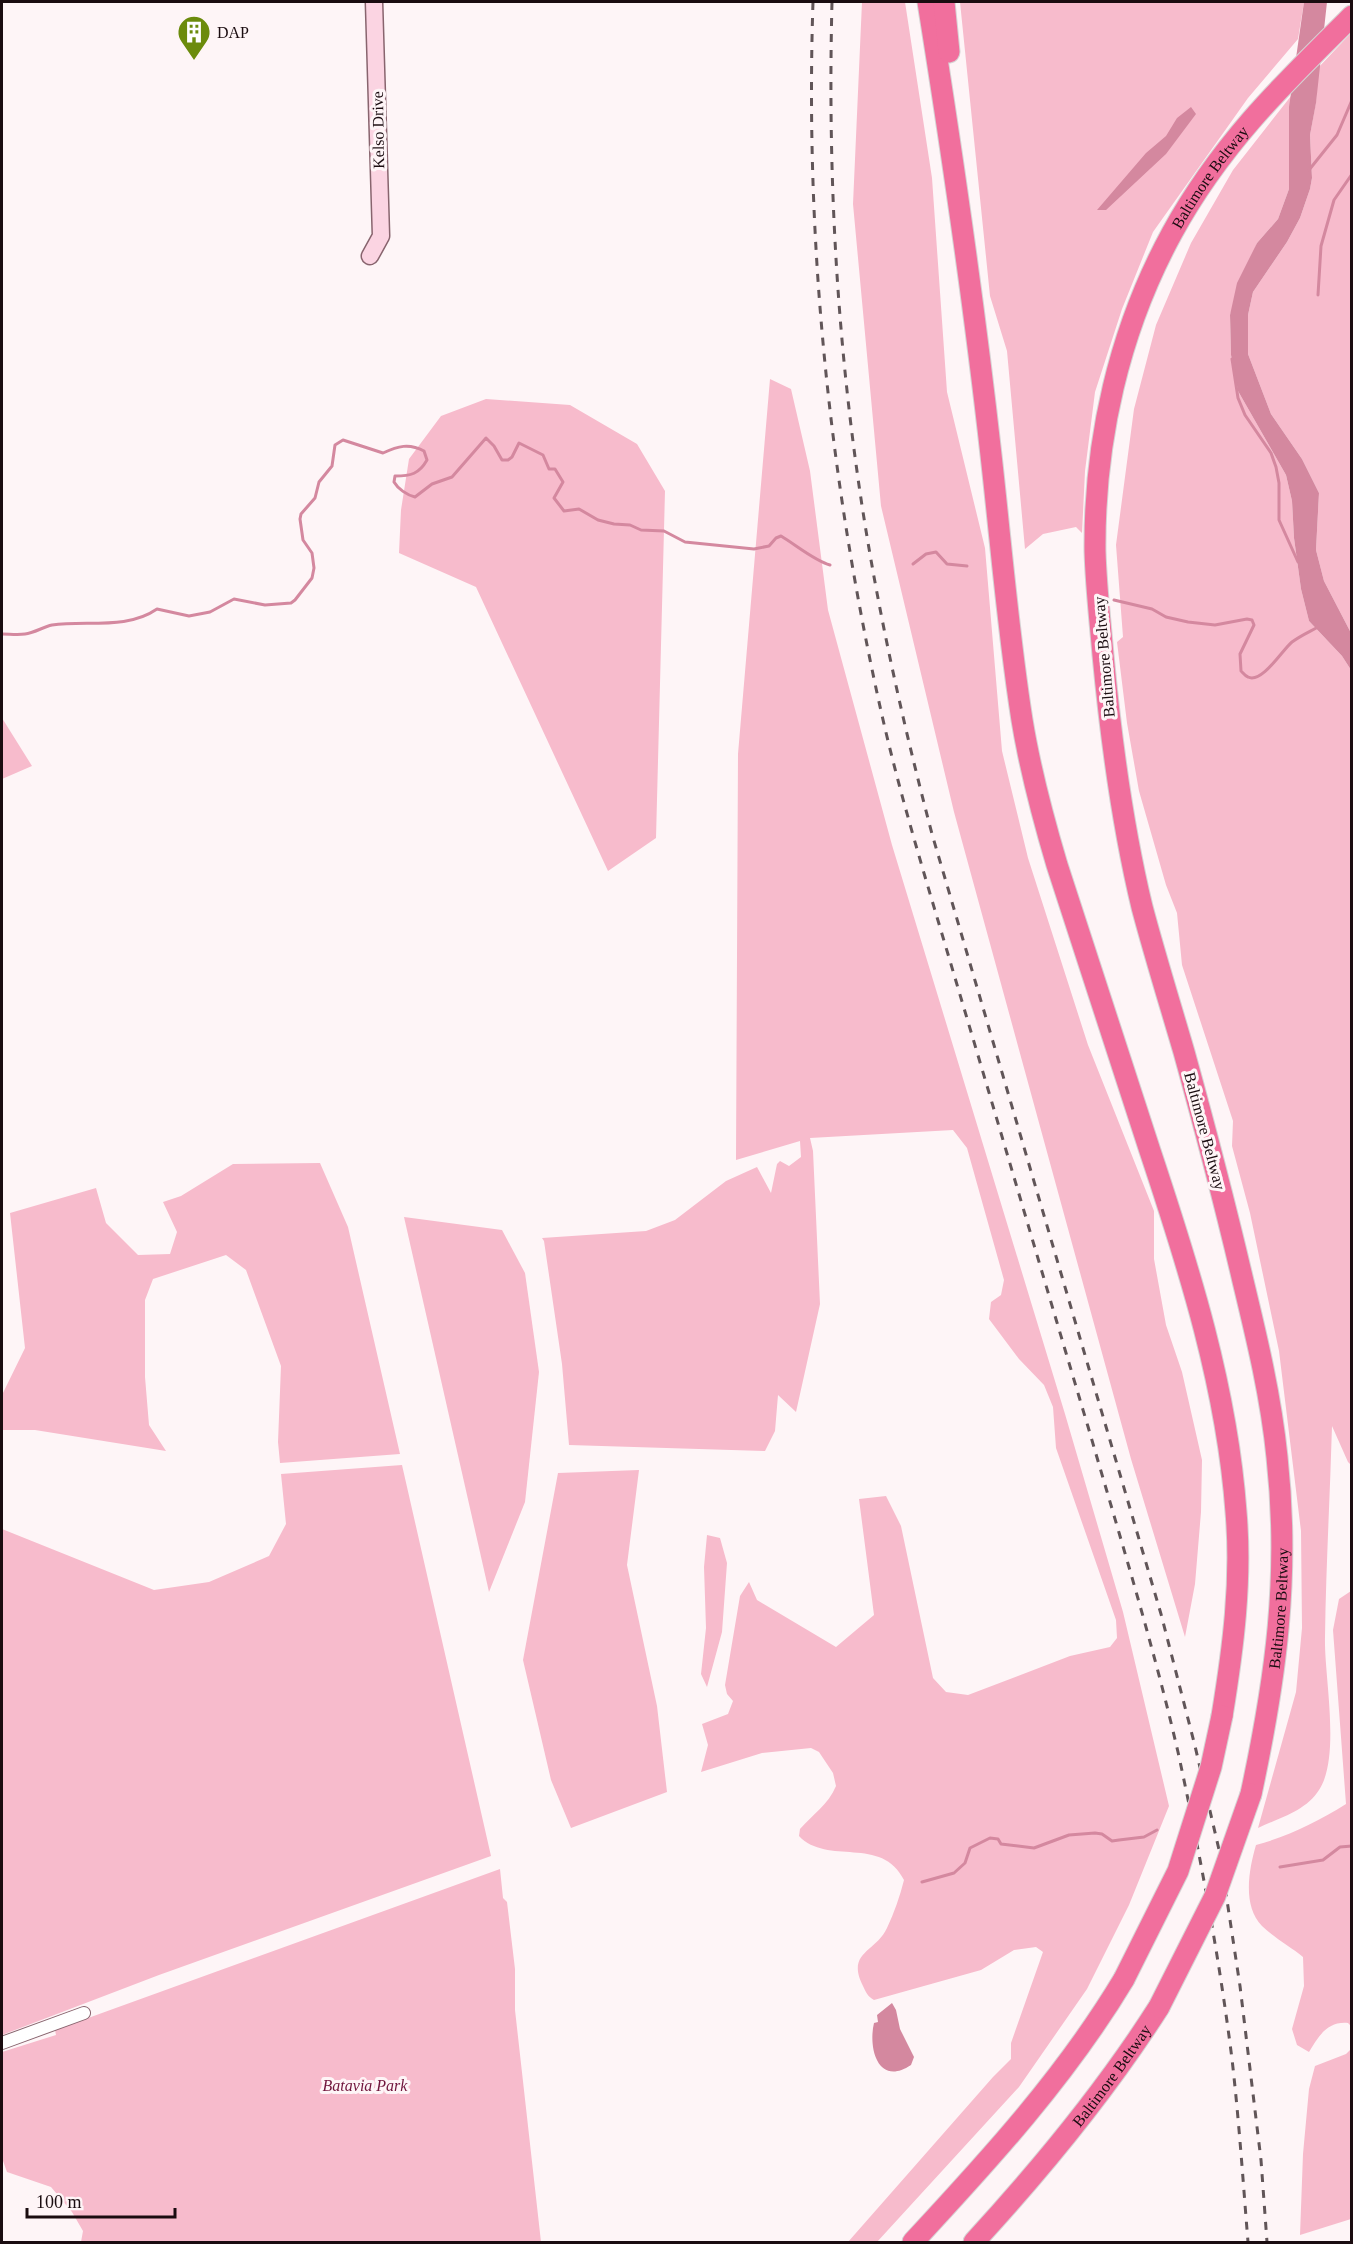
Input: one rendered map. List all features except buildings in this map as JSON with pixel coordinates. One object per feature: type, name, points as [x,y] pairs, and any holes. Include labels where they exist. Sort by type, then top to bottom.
[{"type":"highway","points":[[928,2],[955,170],[991,455]]},
{"type":"highway","points":[[913,2242],[1009,2137],[1059,2076],[1097,2024],[1125,1979],[1178,1871],[1205,1788],[1222,1716],[1235,1617],[1238,1562],[1231,1460],[1205,1332],[1180,1243],[1043,819],[1026,741],[1015,670],[991,455],[944,2]]},
{"type":"highway","name":"Baltimore Beltway","points":[[974,2242],[1086,2113],[1159,2007],[1215,1896],[1251,1794],[1273,1686],[1283,1573],[1282,1514],[1267,1385],[1232,1232],[1143,908],[1129,849],[1113,747],[1095,553],[1099,465],[1106,417],[1127,336],[1171,234],[1233,141],[1276,91],[1352,16]]},
{"type":"street","name":"Kelso Drive","points":[[370,256],[381,236],[374,2]]},
{"type":"street","points":[[2,2043],[84,2013]]},
{"type":"green space","points":[[862,2],[905,2],[932,178],[947,392],[985,548],[1002,751],[1028,858],[1088,1045],[1154,1211],[1154,1259],[1166,1325],[1182,1372],[1202,1460],[1201,1512],[1195,1584],[1185,1637],[1131,1459],[954,812],[881,506],[853,204]]},
{"type":"green space","points":[[960,2],[1304,2],[1298,39],[1248,98],[1153,232],[1122,309],[1095,392],[1085,471],[1082,533],[1076,527],[1043,534],[1025,549],[1007,351],[990,296]]},
{"type":"green space","points":[[1351,33],[1351,633],[1324,581],[1316,550],[1319,493],[1302,459],[1271,414],[1248,354],[1248,315],[1253,292],[1287,242],[1300,218],[1310,189],[1312,178],[1310,135],[1316,102],[1318,68]]},
{"type":"green space","points":[[1291,96],[1289,189],[1278,219],[1257,243],[1230,315],[1231,355],[1238,391],[1286,475],[1292,501],[1301,589],[1309,621],[1342,656],[1351,670],[1352,1466],[1332,1426],[1325,1637],[1330,1716],[1326,1776],[1314,1797],[1300,1809],[1258,1828],[1296,1692],[1302,1628],[1301,1531],[1279,1351],[1250,1213],[1232,1146],[1233,1121],[1182,965],[1177,913],[1166,885],[1139,791],[1127,723],[1117,642],[1123,637],[1116,545],[1134,409],[1156,325],[1191,243],[1233,170]]},
{"type":"green space","points":[[770,379],[791,389],[810,471],[828,610],[892,845],[1123,1612],[1169,1806],[1129,1905],[1087,1989],[1019,2087],[877,2242],[848,2242],[1011,2059],[1011,2043],[1043,1952],[1036,1947],[1014,1950],[981,1970],[874,2000],[863,1986],[858,1966],[860,1959],[887,1928],[904,1880],[894,1866],[882,1858],[868,1854],[824,1849],[811,1845],[799,1836],[800,1829],[825,1804],[836,1786],[833,1773],[819,1752],[811,1748],[762,1753],[701,1772],[708,1745],[702,1724],[728,1714],[733,1701],[727,1694],[725,1685],[740,1596],[749,1582],[757,1600],[836,1647],[874,1615],[859,1499],[886,1496],[901,1526],[933,1678],[946,1692],[968,1695],[1070,1656],[1110,1647],[1117,1638],[1116,1620],[1056,1448],[1053,1407],[1044,1385],[1019,1359],[989,1319],[991,1302],[1001,1295],[1004,1280],[967,1148],[953,1130],[810,1138],[813,1151],[820,1304],[796,1412],[778,1395],[775,1431],[765,1451],[569,1445],[562,1364],[542,1238],[646,1231],[675,1220],[726,1181],[757,1167],[771,1193],[777,1164],[780,1161],[789,1166],[801,1157],[800,1141],[736,1160],[738,754]]},
{"type":"green space","points":[[486,399],[570,405],[637,444],[665,491],[656,838],[608,871],[476,587],[399,553],[401,510],[409,459],[441,416]]},
{"type":"green space","points":[[2,718],[32,766],[2,779]]},
{"type":"green space","points":[[320,1163],[348,1227],[400,1454],[280,1463],[278,1442],[281,1366],[246,1270],[226,1255],[153,1279],[145,1300],[145,1377],[149,1425],[166,1451],[35,1430],[2,1430],[2,1395],[25,1348],[10,1213],[96,1188],[106,1223],[138,1255],[170,1254],[177,1232],[163,1202],[181,1196],[233,1164]]},
{"type":"green space","points":[[404,1217],[502,1230],[525,1273],[539,1372],[525,1502],[489,1592]]},
{"type":"green space","points":[[402,1465],[491,1856],[159,1975],[2,2035],[2,1529],[154,1590],[209,1582],[269,1556],[286,1524],[281,1474]]},
{"type":"green space","points":[[639,1470],[627,1565],[657,1706],[667,1792],[571,1828],[551,1780],[523,1660],[558,1473]]},
{"type":"green space","points":[[707,1535],[720,1538],[727,1563],[722,1632],[707,1687],[701,1674],[706,1628],[704,1567]]},
{"type":"green space","points":[[1351,1591],[1351,2026],[1348,2023],[1341,2023],[1329,2027],[1309,2052],[1297,2045],[1292,2029],[1304,1986],[1303,1957],[1266,1930],[1256,1918],[1249,1898],[1251,1865],[1256,1845],[1302,1828],[1346,1804],[1333,1630],[1339,1599]]},
{"type":"green space","name":"Batavia Park","points":[[500,1869],[503,1898],[507,1902],[515,1969],[515,2010],[541,2242],[81,2242],[83,2231],[72,2212],[51,2187],[7,2172],[2,2158],[2,2052],[56,2035],[55,2030]]},
{"type":"green space","points":[[1351,2049],[1351,2219],[1300,2235],[1303,2154],[1309,2089],[1315,2066],[1346,2054]]},
{"type":"shaded area","points":[[1304,2],[1327,2],[1316,103],[1310,135],[1312,178],[1300,218],[1287,242],[1253,292],[1248,315],[1248,354],[1271,414],[1302,459],[1319,493],[1316,550],[1324,581],[1351,633],[1351,670],[1342,656],[1309,621],[1301,589],[1292,501],[1286,475],[1238,391],[1231,355],[1230,315],[1237,283],[1257,243],[1278,219],[1289,189],[1289,107]]},
{"type":"shaded area","points":[[1191,107],[1196,114],[1166,154],[1106,210],[1097,210],[1146,153],[1166,136],[1177,118]]},
{"type":"shaded area","points":[[892,2003],[900,2029],[914,2057],[911,2065],[900,2071],[883,2068],[874,2053],[874,2023],[878,2022],[877,2015]]},
{"type":"waterway","points":[[1309,170],[1337,135],[1352,100]]},
{"type":"waterway","points":[[1318,295],[1321,246],[1334,200],[1352,174]]},
{"type":"waterway","points":[[1232,359],[1238,398],[1245,415],[1271,453],[1276,467],[1279,483],[1279,520],[1298,562]]},
{"type":"waterway","points":[[2,634],[28,633],[52,625],[133,620],[157,609],[189,616],[210,612],[234,599],[265,605],[291,603],[312,578],[314,568],[312,553],[303,540],[301,514],[315,498],[319,482],[332,466],[335,445],[343,440],[383,453],[404,446],[424,451],[427,460],[418,471],[410,475],[395,476],[394,482],[398,487],[415,497],[432,484],[452,477],[486,438],[502,460],[512,457],[519,443],[543,455],[549,469],[555,469],[563,482],[554,498],[564,511],[579,509],[598,520],[630,525],[641,530],[664,531],[685,542],[754,549],[769,546],[781,536],[830,565]]},
{"type":"waterway","points":[[913,564],[926,554],[936,552],[947,564],[967,566]]},
{"type":"waterway","points":[[1114,600],[1152,609],[1166,617],[1188,622],[1215,625],[1252,620],[1254,625],[1240,654],[1241,671],[1247,677],[1254,678],[1266,671],[1292,642],[1318,627]]},
{"type":"waterway","points":[[922,1882],[954,1873],[965,1863],[970,1848],[990,1838],[998,1839],[1001,1844],[1034,1848],[1069,1835],[1095,1833],[1102,1834],[1112,1841],[1144,1837],[1157,1830]]},
{"type":"waterway","points":[[1280,1867],[1323,1860],[1340,1847],[1352,1846]]},
{"type":"railway","points":[[813,2],[811,91],[813,180],[824,358],[847,535],[863,623],[889,746],[907,815],[1124,1550],[1178,1752],[1208,1905],[1227,2020],[1237,2105],[1248,2242]]},
{"type":"railway","points":[[832,2],[832,176],[838,291],[856,464],[879,604],[898,696],[932,834],[1161,1614],[1195,1746],[1220,1854],[1240,1986],[1261,2160],[1267,2242]]},
{"type":"place","name":"DAP","points":[[194,61]]}]
